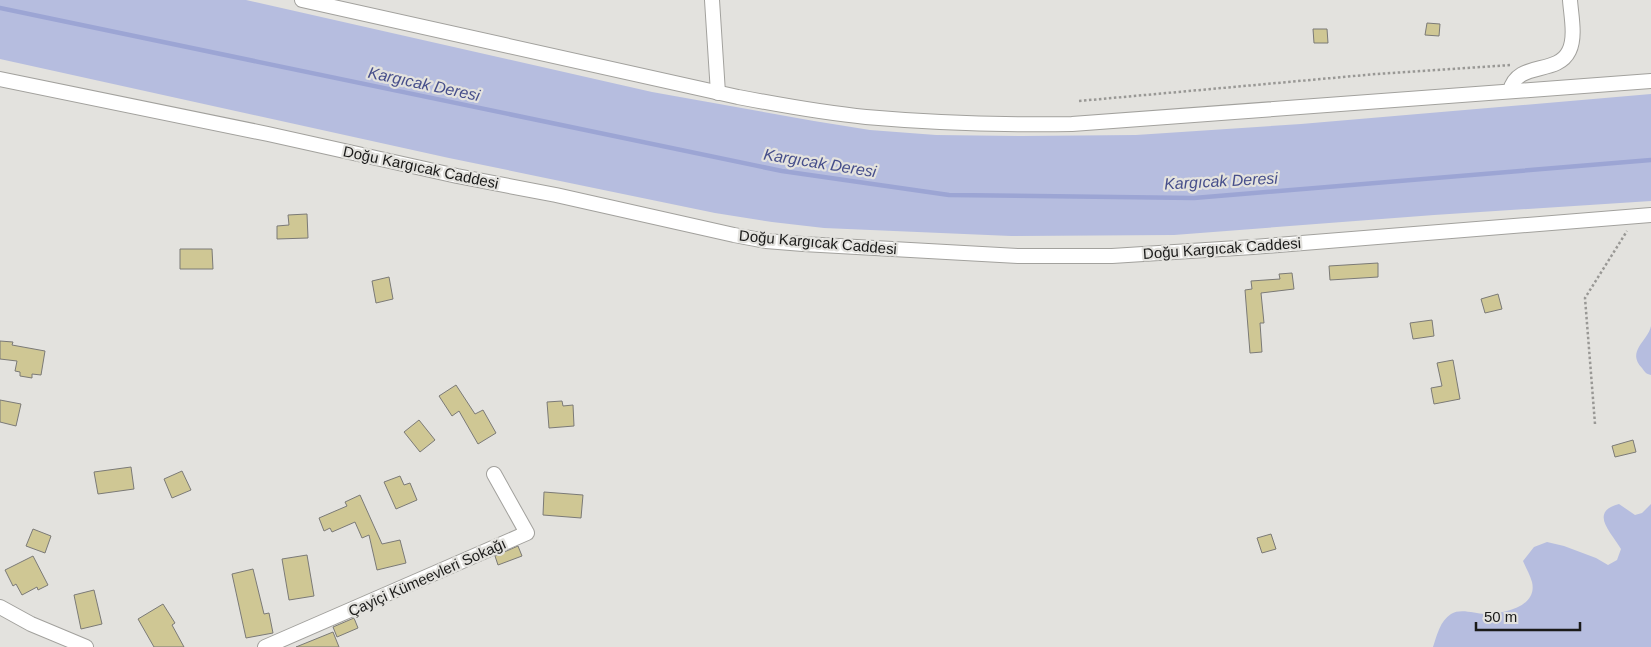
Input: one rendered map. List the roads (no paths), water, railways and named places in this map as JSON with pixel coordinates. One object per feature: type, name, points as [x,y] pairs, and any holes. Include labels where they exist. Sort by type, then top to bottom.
[{"type":"street","points":[[302,0],[718,93],[804,109],[866,117],[941,122],[1028,125],[1072,124],[1651,81]]},
{"type":"street","points":[[712,0],[718,93]]},
{"type":"street","points":[[1510,90],[1514,79],[1520,75],[1558,62],[1569,51],[1572,37],[1570,0]]},
{"type":"street","name":"Doğu Kargıcak Caddesi","points":[[0,79],[556,195],[734,235],[785,243],[1018,256],[1112,256],[1252,247],[1651,215]]},
{"type":"street","name":"Çayiçi Kümeevleri Sokağı","points":[[265,647],[527,533],[494,474]]},
{"type":"street","points":[[0,607],[31,624],[86,647]]},
{"type":"waterway","name":"Kargıcak Deresi","points":[[0,8],[782,171],[949,195],[1194,198],[1651,160]]}]
